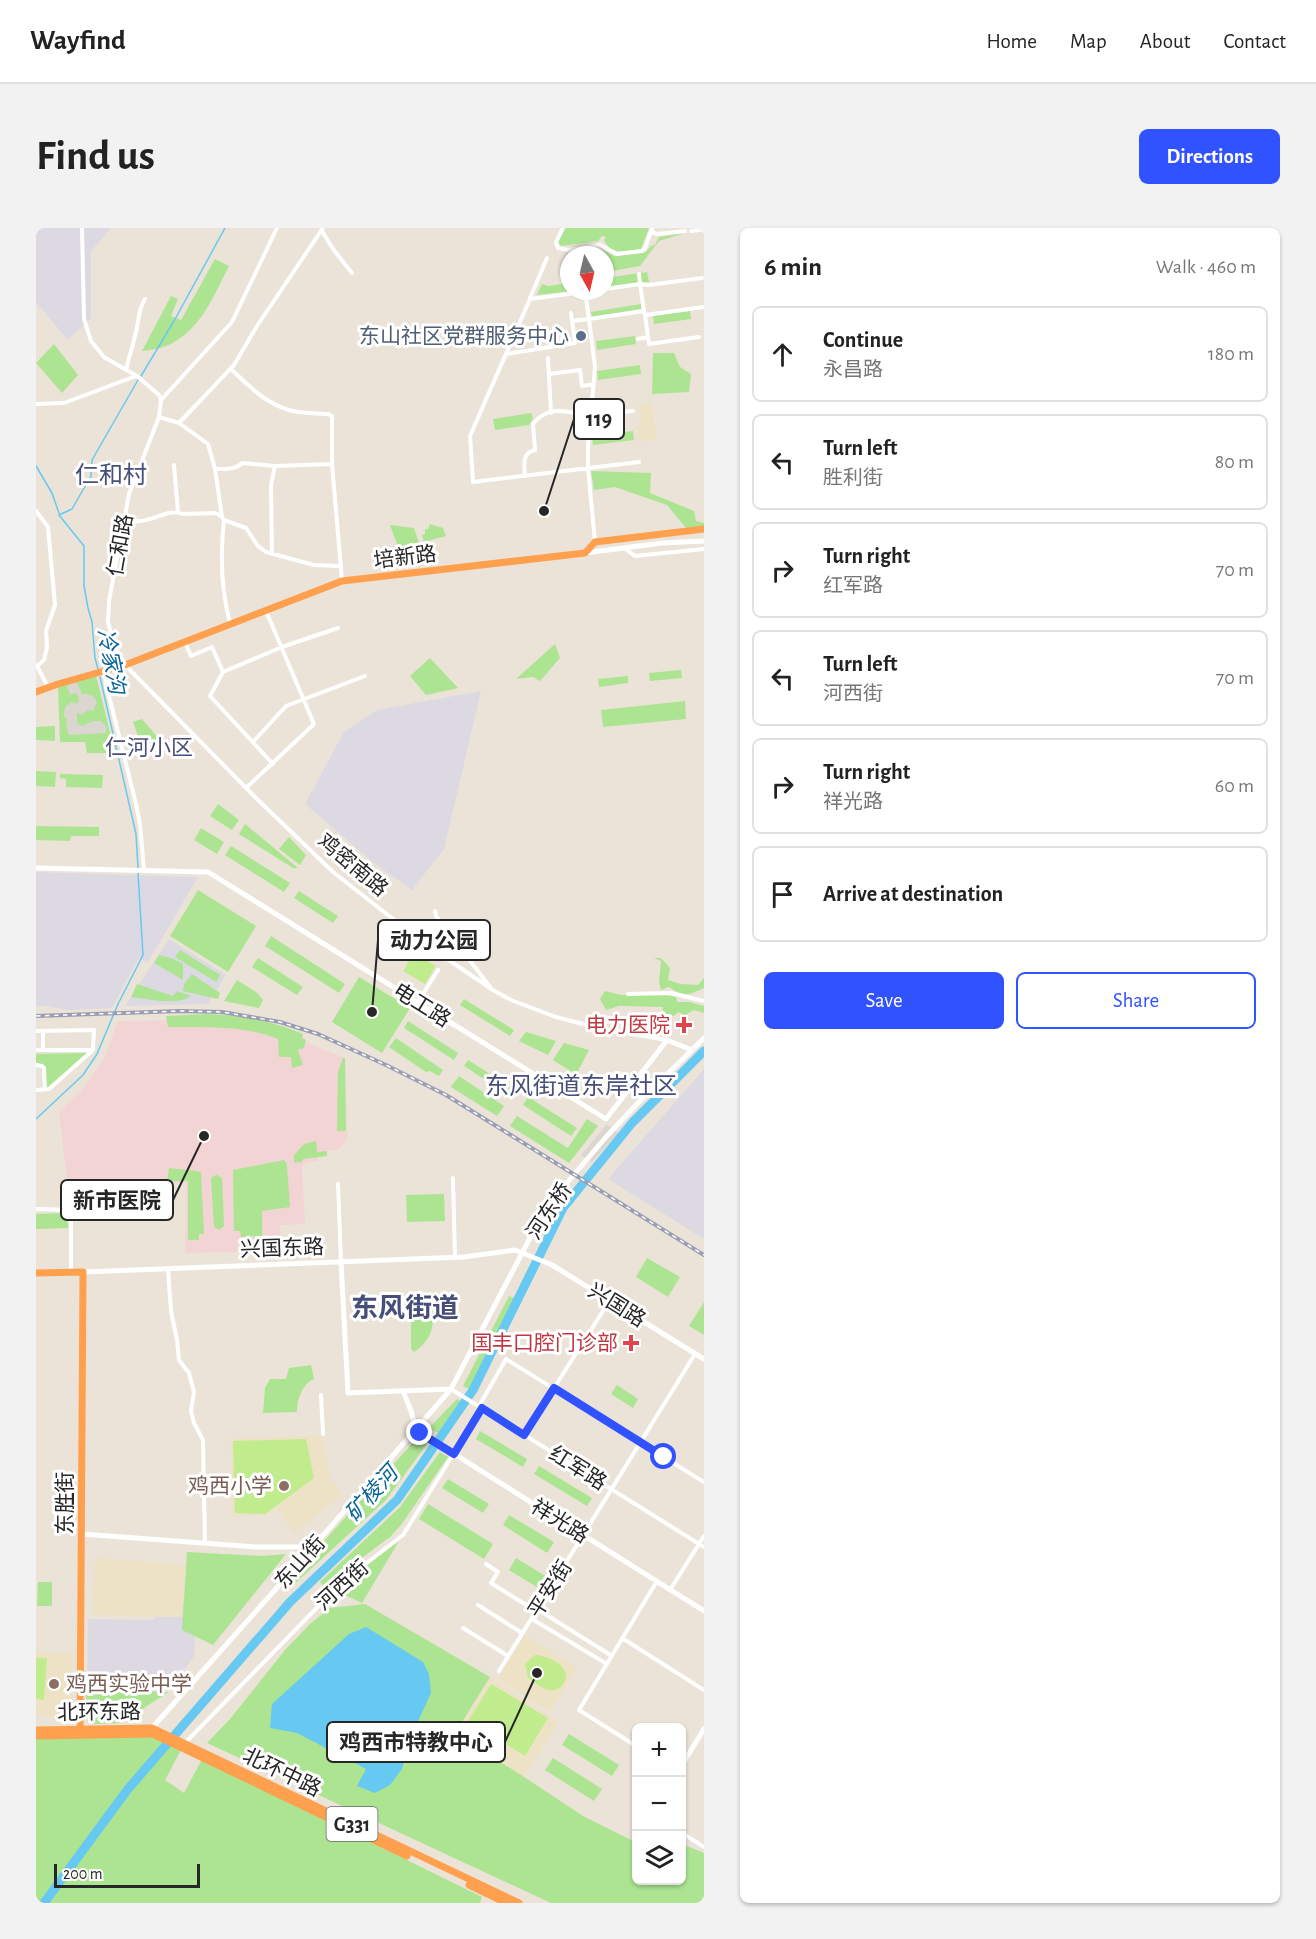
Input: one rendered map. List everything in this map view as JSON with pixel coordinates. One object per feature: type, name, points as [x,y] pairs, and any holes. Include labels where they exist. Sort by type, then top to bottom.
[{"type":"highway","points":[[585,553],[595,542],[704,529]]},
{"type":"highway","name":"培新路","points":[[125,665],[342,581],[585,553]]},
{"type":"highway","points":[[36,692],[125,665]]},
{"type":"highway","name":"兴国东路","points":[[36,1273],[83,1272]]},
{"type":"highway","name":"东胜街","points":[[80,1732],[83,1272]]},
{"type":"highway","name":"北环东路","points":[[36,1730],[80,1732]]},
{"type":"highway","name":"北环东路","points":[[36,1736],[150,1730],[159,1734]]},
{"type":"highway","name":"北环中路","points":[[159,1734],[519,1903]]},
{"type":"highway","name":"北环中路","points":[[183,1745],[506,1903]]},
{"type":"main road","name":"培新路","points":[[585,553],[662,543],[704,541]]},
{"type":"main road","name":"电工路","points":[[36,868],[208,872],[606,1119],[667,1040]]},
{"type":"main road","points":[[692,1050],[704,1038]]},
{"type":"main road","name":"鸡密南路","points":[[667,1040],[692,1050]]},
{"type":"main road","name":"河东桥","points":[[453,1391],[531,1236],[560,1191],[606,1137],[692,1050]]},
{"type":"main road","name":"兴国东路","points":[[83,1272],[455,1257],[513,1250],[527,1255]]},
{"type":"main road","name":"兴国路","points":[[527,1255],[552,1265],[704,1359]]},
{"type":"main road","points":[[341,1262],[348,1393],[453,1391]]},
{"type":"main road","points":[[404,1391],[416,1430]]},
{"type":"main road","name":"东山街","points":[[150,1730],[453,1391]]},
{"type":"main road","name":"祥光路","points":[[416,1430],[704,1611]]},
{"type":"main road","points":[[82,1534],[257,1547],[314,1547]]},
{"type":"main road","points":[[686,1758],[704,1731]]},
{"type":"street","points":[[82,228],[84,319],[91,341],[105,357],[138,377],[159,395],[161,400],[232,322],[278,228]]},
{"type":"street","points":[[563,228],[556,242],[558,248],[568,250],[602,245],[617,254],[642,251],[651,230],[657,234],[685,231]]},
{"type":"street","points":[[178,423],[231,369],[322,230],[333,249],[352,273]]},
{"type":"street","points":[[691,231],[700,230]]},
{"type":"street","points":[[547,258],[470,436],[473,482],[639,462]]},
{"type":"street","points":[[639,274],[649,344],[699,337]]},
{"type":"street","points":[[614,288],[702,278]]},
{"type":"street","points":[[530,298],[560,295]]},
{"type":"street","points":[[126,370],[136,332],[139,308],[145,299]]},
{"type":"street","points":[[586,300],[595,367],[588,468],[595,542]]},
{"type":"street","points":[[572,321],[704,307]]},
{"type":"street","points":[[507,354],[575,343],[570,313]]},
{"type":"street","points":[[638,339],[648,337]]},
{"type":"street","points":[[548,358],[551,413]]},
{"type":"street","points":[[231,369],[257,395],[290,411],[332,416],[332,464],[342,581]]},
{"type":"street","points":[[549,374],[580,370],[582,386],[594,384]]},
{"type":"street","points":[[36,404],[64,403],[138,377]]},
{"type":"street","name":"仁和路","points":[[125,665],[113,642],[108,622],[108,609],[129,494],[159,417],[161,400]]},
{"type":"street","points":[[525,476],[525,456],[535,450],[533,424],[543,415],[567,411],[591,416],[633,411]]},
{"type":"street","points":[[159,417],[178,423],[208,444],[215,469],[223,518],[221,569],[230,624]]},
{"type":"street","points":[[215,469],[238,467],[242,463],[275,466],[332,464]]},
{"type":"street","points":[[174,465],[178,512]]},
{"type":"street","points":[[272,554],[271,485],[275,466]]},
{"type":"street","points":[[36,511],[48,527],[55,605],[46,631],[47,647],[44,660],[37,666],[48,687]]},
{"type":"street","points":[[124,520],[139,521],[178,512],[183,514],[214,513],[246,528],[258,546],[266,552],[314,565],[340,566]]},
{"type":"street","points":[[624,548],[635,556],[704,549]]},
{"type":"street","points":[[246,788],[314,724],[266,610]]},
{"type":"street","points":[[273,764],[210,696],[223,672],[282,647],[338,628]]},
{"type":"street","points":[[185,642],[191,656],[212,647],[223,672]]},
{"type":"street","name":"鸡密南路","points":[[125,665],[246,788],[333,872],[425,944],[511,1000],[556,1017],[603,1029],[667,1040]]},
{"type":"street","points":[[105,671],[106,684],[140,824],[144,870]]},
{"type":"street","points":[[253,742],[286,706],[365,676]]},
{"type":"street","points":[[435,911],[436,916],[493,990]]},
{"type":"street","points":[[418,1002],[438,970]]},
{"type":"street","points":[[628,994],[671,993],[704,1001]]},
{"type":"street","points":[[43,1030],[43,1050]]},
{"type":"street","points":[[36,1031],[93,1030],[93,1050],[49,1089],[36,1090]]},
{"type":"street","points":[[36,1050],[93,1050]]},
{"type":"street","points":[[36,1065],[44,1068],[45,1089]]},
{"type":"street","points":[[453,1178],[455,1257]]},
{"type":"street","points":[[338,1184],[341,1262]]},
{"type":"street","points":[[36,1209],[71,1210],[71,1272]]},
{"type":"street","points":[[168,1269],[171,1311],[179,1360],[189,1373],[194,1392],[191,1411],[194,1423],[203,1440],[206,1543]]},
{"type":"street","points":[[524,1435],[610,1300]]},
{"type":"street","name":"平安街","points":[[499,1671],[695,1354]]},
{"type":"street","name":"河西街","points":[[183,1745],[342,1581],[403,1535],[481,1408],[506,1359],[554,1388]]},
{"type":"street","points":[[554,1388],[704,1482]]},
{"type":"street","name":"红军路","points":[[453,1391],[704,1547]]},
{"type":"street","points":[[321,1395],[323,1434]]},
{"type":"street","points":[[670,1590],[704,1536]]},
{"type":"street","points":[[486,1564],[498,1572],[491,1583],[612,1656]]},
{"type":"street","points":[[632,1743],[579,1710],[657,1581]]},
{"type":"street","points":[[478,1605],[522,1633]]},
{"type":"street","points":[[531,1618],[607,1664]]},
{"type":"street","points":[[464,1628],[508,1656]]},
{"type":"street","points":[[622,1638],[704,1690]]},
{"type":"street","points":[[686,1836],[704,1847]]},
{"type":"shaded area","points":[[36,228],[111,228],[91,251],[91,318],[68,340],[36,302]]},
{"type":"shaded area","points":[[652,403],[657,440],[638,442],[636,426],[641,425],[638,405]]},
{"type":"shaded area","points":[[77,682],[82,694],[93,696],[97,702],[93,711],[87,710],[82,715],[77,713],[77,723],[82,726],[93,721],[101,721],[106,727],[106,733],[69,735],[67,719],[64,716],[65,707],[72,702],[77,704],[79,700],[75,693],[70,695],[67,685]]},
{"type":"shaded area","points":[[481,691],[444,849],[412,890],[374,863],[305,804],[344,732],[377,710]]},
{"type":"shaded area","points":[[36,872],[198,877],[148,962],[138,959],[112,1008],[67,1010],[36,1006]]},
{"type":"shaded area","points":[[169,939],[226,975],[208,1004],[125,1006]]},
{"type":"shaded area","points":[[204,1020],[256,1028],[308,1043],[345,1058],[347,1140],[337,1150],[327,1151],[327,1156],[318,1156],[318,1161],[306,1162],[302,1167],[305,1224],[280,1225],[281,1251],[185,1253],[186,1182],[79,1189],[67,1180],[59,1112],[79,1094],[105,1057],[118,1021]]},
{"type":"shaded area","points":[[704,1069],[704,1239],[608,1179]]},
{"type":"shaded area","points":[[607,1124],[618,1133],[592,1162],[581,1155]]},
{"type":"shaded area","name":"鸡西小学","points":[[323,1435],[330,1478],[343,1495],[294,1533],[276,1508],[265,1516],[232,1515],[231,1439]]},
{"type":"shaded area","points":[[95,1558],[186,1565],[182,1617],[93,1615]]},
{"type":"shaded area","points":[[178,1605],[197,1605],[194,1656],[173,1685],[119,1721],[87,1722],[88,1619],[154,1620],[154,1617],[177,1617]]},
{"type":"shaded area","points":[[525,1635],[578,1668],[550,1712],[497,1679]]},
{"type":"shaded area","name":"鸡西实验中学","points":[[36,1652],[73,1653],[70,1718],[36,1715]]},
{"type":"shaded area","points":[[490,1678],[559,1722],[524,1777],[455,1734]]},
{"type":"green space","points":[[565,228],[649,228],[641,249],[615,250],[614,246],[607,245],[604,240],[606,237],[602,236],[598,241],[561,246],[558,242]]},
{"type":"green space","points":[[685,233],[659,241],[640,266],[614,271],[614,256],[646,252],[655,245],[659,237]]},
{"type":"green space","points":[[215,259],[229,266],[197,323],[178,340],[157,349],[142,351],[171,296],[178,299],[171,316],[181,320]]},
{"type":"green space","points":[[647,272],[649,282],[614,286],[614,277]]},
{"type":"green space","points":[[542,284],[548,286],[560,284],[560,292],[537,295]]},
{"type":"green space","points":[[641,304],[641,309],[592,317],[591,312]]},
{"type":"green space","points":[[690,311],[691,319],[654,324],[653,316]]},
{"type":"green space","points":[[635,336],[636,344],[597,350],[596,341]]},
{"type":"green space","points":[[54,344],[78,375],[62,393],[36,363]]},
{"type":"green space","points":[[653,353],[674,353],[680,367],[691,374],[689,392],[652,394]]},
{"type":"green space","points":[[640,365],[641,374],[598,380],[597,371]]},
{"type":"green space","points":[[531,413],[533,418],[529,425],[495,430],[493,419]]},
{"type":"green space","points":[[633,431],[634,440],[593,445],[592,436]]},
{"type":"green space","points":[[591,471],[651,473],[650,493],[694,511],[696,521],[704,523],[704,527],[686,528],[667,505],[615,487],[594,490]]},
{"type":"green space","points":[[430,524],[443,528],[446,536],[424,542],[422,535],[425,534],[425,529],[428,529]]},
{"type":"green space","points":[[390,525],[414,528],[419,543],[398,547]]},
{"type":"green space","points":[[555,644],[560,658],[540,681],[533,677],[516,679]]},
{"type":"green space","points":[[430,658],[458,688],[426,695],[410,676]]},
{"type":"green space","points":[[681,670],[682,678],[650,681],[649,673]]},
{"type":"green space","points":[[95,676],[115,753],[87,753],[85,742],[60,742],[58,687]]},
{"type":"green space","points":[[628,676],[628,683],[599,687],[598,679]]},
{"type":"green space","points":[[685,701],[686,719],[603,727],[601,710]]},
{"type":"green space","points":[[142,719],[160,740],[141,744],[133,722]]},
{"type":"green space","points":[[55,726],[55,741],[36,740],[36,727]]},
{"type":"green space","points":[[36,771],[56,772],[55,787],[36,786]]},
{"type":"green space","points":[[60,774],[103,775],[102,788],[66,787],[66,779],[60,778]]},
{"type":"green space","points":[[218,804],[239,820],[232,830],[210,816]]},
{"type":"green space","points":[[245,824],[298,868],[293,868],[239,834]]},
{"type":"green space","points":[[36,826],[99,827],[99,836],[71,836],[70,841],[36,840]]},
{"type":"green space","points":[[201,828],[224,842],[217,854],[194,840]]},
{"type":"green space","points":[[289,837],[306,855],[300,865],[279,849]]},
{"type":"green space","points":[[231,846],[290,883],[284,892],[225,855]]},
{"type":"green space","points":[[198,890],[256,926],[228,972],[170,936]]},
{"type":"green space","points":[[299,891],[338,916],[333,923],[294,898]]},
{"type":"green space","points":[[271,936],[345,984],[339,993],[265,946]]},
{"type":"green space","points":[[180,950],[220,975],[216,982],[175,957]]},
{"type":"green space","points":[[414,953],[436,966],[425,984],[403,971]]},
{"type":"green space","points":[[159,955],[183,964],[183,980],[154,963]]},
{"type":"green space","points":[[258,958],[303,987],[297,995],[252,967]]},
{"type":"green space","points":[[654,958],[661,958],[670,968],[668,980],[681,984],[698,985],[704,978],[704,988],[686,994],[669,987],[661,990],[659,982],[661,961]]},
{"type":"green space","points":[[192,974],[220,993],[218,999],[183,991],[184,984]]},
{"type":"green space","points":[[359,977],[410,1008],[382,1053],[332,1022]]},
{"type":"green space","points":[[237,980],[256,992],[263,1000],[259,1008],[224,1001]]},
{"type":"green space","points":[[137,984],[173,996],[177,991],[191,996],[178,1001],[131,997]]},
{"type":"green space","points":[[605,991],[621,995],[676,997],[677,1002],[704,1006],[704,1013],[694,1010],[685,1015],[678,1012],[674,1016],[662,1014],[663,1007],[619,1006],[606,1010],[600,999]]},
{"type":"green space","points":[[464,999],[514,1030],[510,1036],[460,1005]]},
{"type":"green space","points":[[207,1014],[256,1020],[303,1034],[302,1038],[306,1040],[304,1048],[298,1050],[303,1065],[292,1068],[291,1057],[279,1057],[278,1039],[265,1034],[223,1028],[168,1027],[166,1016]]},
{"type":"green space","points":[[408,1021],[458,1053],[454,1060],[404,1028]]},
{"type":"green space","points":[[526,1032],[556,1041],[548,1055],[519,1041]]},
{"type":"green space","points":[[396,1038],[443,1070],[439,1076],[430,1071],[426,1072],[389,1047]]},
{"type":"green space","points":[[564,1043],[589,1050],[578,1071],[572,1072],[553,1060]]},
{"type":"green space","points":[[87,1053],[46,1088],[44,1065],[36,1063],[36,1054]]},
{"type":"green space","points":[[345,1058],[346,1131],[337,1131],[338,1072]]},
{"type":"green space","points":[[468,1060],[517,1091],[513,1098],[464,1066]]},
{"type":"green space","points":[[459,1076],[504,1106],[497,1116],[451,1087]]},
{"type":"green space","points":[[528,1097],[577,1128],[571,1136],[523,1105]]},
{"type":"green space","points":[[517,1116],[568,1148],[587,1119],[598,1126],[569,1163],[510,1126]]},
{"type":"green space","points":[[316,1141],[317,1152],[327,1151],[327,1156],[303,1159],[302,1162],[294,1163],[294,1155],[304,1144]]},
{"type":"green space","points":[[284,1160],[287,1164],[290,1207],[262,1211],[262,1236],[241,1237],[240,1231],[234,1231],[233,1170]]},
{"type":"green space","points":[[169,1168],[201,1173],[204,1234],[199,1234],[199,1240],[188,1240],[188,1181],[167,1181]]},
{"type":"green space","points":[[217,1175],[222,1178],[224,1226],[219,1230],[214,1227],[211,1179]]},
{"type":"green space","points":[[444,1194],[445,1221],[407,1222],[406,1195]]},
{"type":"green space","points":[[67,1213],[68,1228],[36,1229],[36,1214]]},
{"type":"green space","points":[[647,1258],[680,1277],[668,1297],[636,1277]]},
{"type":"green space","points":[[509,1296],[514,1298],[469,1389],[463,1386]]},
{"type":"green space","points":[[411,1299],[442,1299],[441,1314],[433,1321],[428,1339],[414,1352],[411,1349]]},
{"type":"green space","points":[[704,1302],[704,1335],[689,1326]]},
{"type":"green space","points":[[311,1365],[314,1379],[301,1393],[297,1412],[263,1413],[265,1388],[270,1379],[286,1379],[289,1368]]},
{"type":"green space","points":[[617,1385],[638,1399],[633,1408],[611,1394]]},
{"type":"green space","points":[[457,1399],[460,1401],[438,1433],[429,1428]]},
{"type":"green space","points":[[480,1431],[527,1459],[523,1467],[476,1439]]},
{"type":"green space","points":[[418,1437],[427,1444],[386,1500],[291,1587],[286,1583]]},
{"type":"green space","name":"鸡西小学","points":[[306,1439],[314,1478],[265,1514],[235,1513],[233,1441]]},
{"type":"green space","points":[[440,1452],[448,1457],[401,1525],[390,1537],[324,1586],[320,1582],[400,1507]]},
{"type":"green space","points":[[539,1466],[592,1498],[587,1506],[534,1474]]},
{"type":"green space","points":[[448,1479],[489,1504],[483,1513],[442,1488]]},
{"type":"green space","points":[[428,1504],[493,1544],[484,1559],[419,1519]]},
{"type":"green space","points":[[509,1515],[554,1542],[547,1553],[503,1525]]},
{"type":"green space","points":[[399,1541],[362,1603],[336,1591],[344,1582]]},
{"type":"green space","points":[[187,1552],[263,1556],[286,1554],[213,1645],[182,1630]]},
{"type":"green space","points":[[516,1558],[547,1577],[540,1589],[509,1570]]},
{"type":"green space","points":[[38,1582],[52,1582],[52,1606],[37,1606]]},
{"type":"green space","points":[[365,1604],[490,1677],[454,1735],[515,1771],[583,1816],[632,1840],[632,1885],[686,1885],[686,1846],[704,1853],[704,1903],[551,1903],[207,1743],[230,1719],[285,1650],[310,1624],[330,1608]]},
{"type":"green space","points":[[535,1655],[552,1660],[563,1668],[566,1678],[560,1688],[546,1689],[528,1678],[525,1664]]},
{"type":"green space","points":[[36,1658],[47,1658],[44,1700],[36,1699]]},
{"type":"green space","points":[[491,1684],[548,1718],[525,1756],[468,1721]]},
{"type":"green space","points":[[86,1692],[169,1692],[120,1723],[94,1724],[86,1714]]},
{"type":"green space","points":[[569,1734],[619,1765],[612,1776],[562,1745]]},
{"type":"green space","points":[[148,1735],[181,1750],[165,1780],[184,1793],[201,1761],[204,1760],[482,1897],[480,1903],[36,1903],[36,1738]]},
{"type":"green space","points":[[553,1758],[602,1789],[594,1801],[545,1770]]},
{"type":"water","points":[[366,1627],[423,1662],[429,1674],[431,1693],[410,1739],[402,1769],[390,1785],[375,1793],[357,1786],[366,1769],[297,1733],[270,1728],[272,1704],[349,1634]]},
{"type":"waterway","name":"冷家沟","points":[[141,376],[225,228]]},
{"type":"waterway","name":"冷家沟","points":[[98,669],[92,622],[84,586],[84,546],[59,515],[72,509],[91,476],[92,460],[138,380]]},
{"type":"waterway","points":[[36,466],[52,493],[59,513]]},
{"type":"waterway","name":"冷家沟","points":[[100,677],[136,834],[138,868]]},
{"type":"waterway","name":"冷家沟","points":[[36,1119],[83,1075],[97,1054],[118,1004],[143,955],[138,873]]},
{"type":"waterway","name":"矿棱河","points":[[44,1903],[128,1789],[290,1602],[397,1500],[473,1390],[563,1208],[632,1123],[704,1051]]},
{"type":"railway","points":[[36,1016],[180,1011],[222,1012],[280,1022],[318,1034],[446,1095],[704,1255]]},
{"type":"place","name":"东山社区党群服务中心","points":[[581,336]]},
{"type":"place","name":"119","points":[[544,511]]},
{"type":"place","name":"动力公园","points":[[372,1012]]},
{"type":"place","name":"电力医院","points":[[684,1025]]},
{"type":"place","name":"新市医院","points":[[204,1136]]},
{"type":"place","name":"国丰口腔门诊部","points":[[631,1343]]},
{"type":"place","name":"鸡西小学","points":[[284,1486]]},
{"type":"place","name":"鸡西市特教中心","points":[[537,1673]]},
{"type":"place","name":"鸡西实验中学","points":[[54,1684]]},
{"type":"district","name":"仁和村","points":[[111,475]]},
{"type":"district","name":"仁河小区","points":[[149,747]]},
{"type":"district","name":"东风街道东岸社区","points":[[581,1086]]},
{"type":"district","name":"东风街道","points":[[405,1308]]},
{"type":"route","points":[[420,1433],[454,1454],[482,1408],[524,1435],[554,1388],[664,1457]]}]
